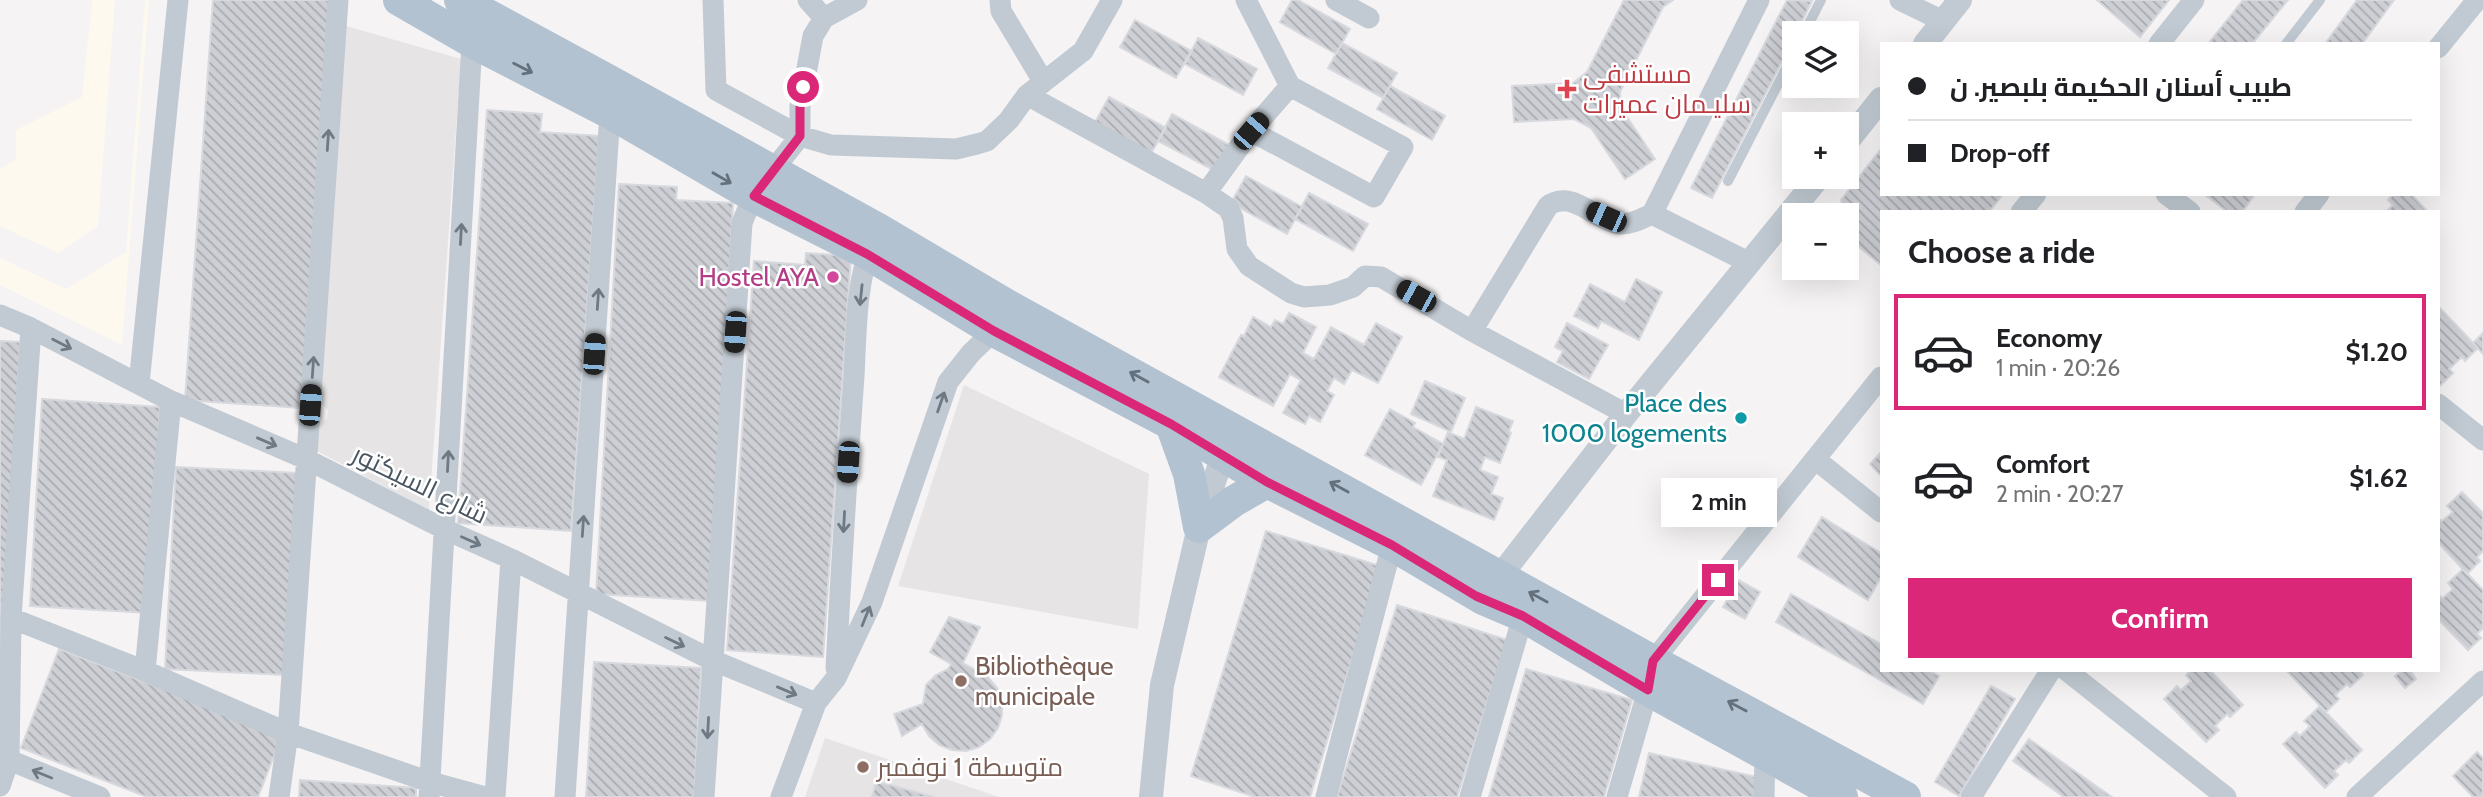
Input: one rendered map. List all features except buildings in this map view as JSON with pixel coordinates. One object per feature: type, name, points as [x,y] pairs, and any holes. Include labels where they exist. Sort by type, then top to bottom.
[{"type":"main road","points":[[399,0],[472,42],[610,113],[754,196],[874,242]]},
{"type":"main road","points":[[460,0],[772,171],[874,242],[1171,424],[1228,442],[1267,482],[1392,545],[1491,587],[1523,616],[1651,676]]},
{"type":"main road","points":[[1000,318],[1773,743],[1829,786],[1905,797]]},
{"type":"main road","points":[[1171,424],[1191,481],[1199,527],[1234,500],[1267,482]]},
{"type":"street","points":[[139,384],[178,0]]},
{"type":"street","points":[[279,797],[288,733],[338,0]]},
{"type":"street","points":[[713,0],[716,90],[800,136],[844,147],[956,149],[987,141],[1009,120],[1035,88],[1083,51],[1112,0]]},
{"type":"street","points":[[808,0],[824,18]]},
{"type":"street","points":[[704,797],[742,223],[754,196],[800,136],[800,106],[813,36],[824,18],[857,0]]},
{"type":"street","points":[[1000,0],[1001,11],[1035,88],[1228,208],[1233,218],[1237,248],[1249,266],[1304,297],[1330,295],[1353,287],[1365,276],[1381,277],[1472,331],[1626,414]]},
{"type":"street","points":[[1246,0],[1290,86],[1403,147],[1374,197],[1251,131]]},
{"type":"street","points":[[1336,0],[1369,18]]},
{"type":"street","points":[[1472,331],[1548,206],[1555,200],[1566,200],[1620,224],[1634,222],[1652,214],[1759,0]]},
{"type":"street","points":[[1900,0],[1943,21]]},
{"type":"street","points":[[1927,42],[1960,0]]},
{"type":"street","points":[[2161,42],[2194,0]]},
{"type":"street","points":[[2440,46],[2477,0]]},
{"type":"street","points":[[430,789],[472,42]]},
{"type":"street","points":[[1206,193],[1251,131],[1290,86]]},
{"type":"street","points":[[1859,126],[1880,100]]},
{"type":"street","points":[[565,797],[610,113]]},
{"type":"street","points":[[1491,587],[1626,414],[1809,189]]},
{"type":"street","points":[[2023,210],[2034,196]]},
{"type":"street","points":[[2169,196],[2187,210]]},
{"type":"street","points":[[2307,210],[2317,196]]},
{"type":"street","points":[[1652,214],[1750,263]]},
{"type":"street","points":[[835,678],[855,350],[862,280],[874,242]]},
{"type":"street","name":"شارع السيكتور","points":[[0,315],[31,328],[171,401],[306,459],[712,660],[816,703]]},
{"type":"street","points":[[781,797],[816,703],[835,678],[872,601],[948,382],[1000,318]]},
{"type":"street","points":[[0,786],[9,760],[11,618],[31,328]]},
{"type":"street","points":[[1617,797],[1651,676],[1815,459],[1880,378]]},
{"type":"street","points":[[145,671],[171,401]]},
{"type":"street","points":[[2440,406],[2483,440]]},
{"type":"street","points":[[1151,797],[1162,684],[1199,527],[1228,442]]},
{"type":"street","points":[[1815,459],[1880,511]]},
{"type":"street","points":[[1326,797],[1392,545]]},
{"type":"street","points":[[495,797],[511,559]]},
{"type":"street","points":[[1470,797],[1523,616]]},
{"type":"street","points":[[11,618],[430,789],[485,797]]},
{"type":"street","points":[[1972,797],[2050,672]]},
{"type":"street","points":[[2069,672],[2226,797]]},
{"type":"street","points":[[2357,797],[2482,683]]},
{"type":"street","points":[[1764,797],[1773,743]]},
{"type":"street","points":[[9,760],[100,797]]},
{"type":"lane","points":[[1810,21],[1821,0]]},
{"type":"lane","points":[[2288,42],[2320,0]]},
{"type":"lane","points":[[1728,181],[1782,76]]},
{"type":"shaded area","points":[[92,0],[115,0],[98,226],[58,253],[0,226],[0,169],[16,159],[16,130],[82,97]]},
{"type":"shaded area","points":[[145,0],[149,0],[122,345],[0,285],[0,258],[66,289],[126,252]]},
{"type":"shaded area","points":[[343,25],[461,59],[429,510],[317,451],[316,427],[327,418],[328,410],[318,400]]},
{"type":"shaded area","points":[[964,385],[1149,474],[1138,629],[898,586]]},
{"type":"shaded area","name":"متوسطة 1 نوفمبر","points":[[825,738],[999,797],[805,797]]},
{"type":"place","name":"مستشفى سليـمان عميرات","points":[[1567,89]]},
{"type":"place","name":"Hostel AYA","points":[[833,277]]},
{"type":"place","name":"Place des 1000 logements","points":[[1741,418]]},
{"type":"place","name":"Bibliothèque municipale","points":[[961,681]]},
{"type":"place","name":"متوسطة 1 نوفمبر","points":[[863,767]]},
{"type":"route","points":[[803,87],[800,136],[754,196],[867,254],[994,331],[1171,424],[1267,482],[1392,545],[1476,596],[1523,616],[1648,690],[1653,661],[1718,580]]}]
